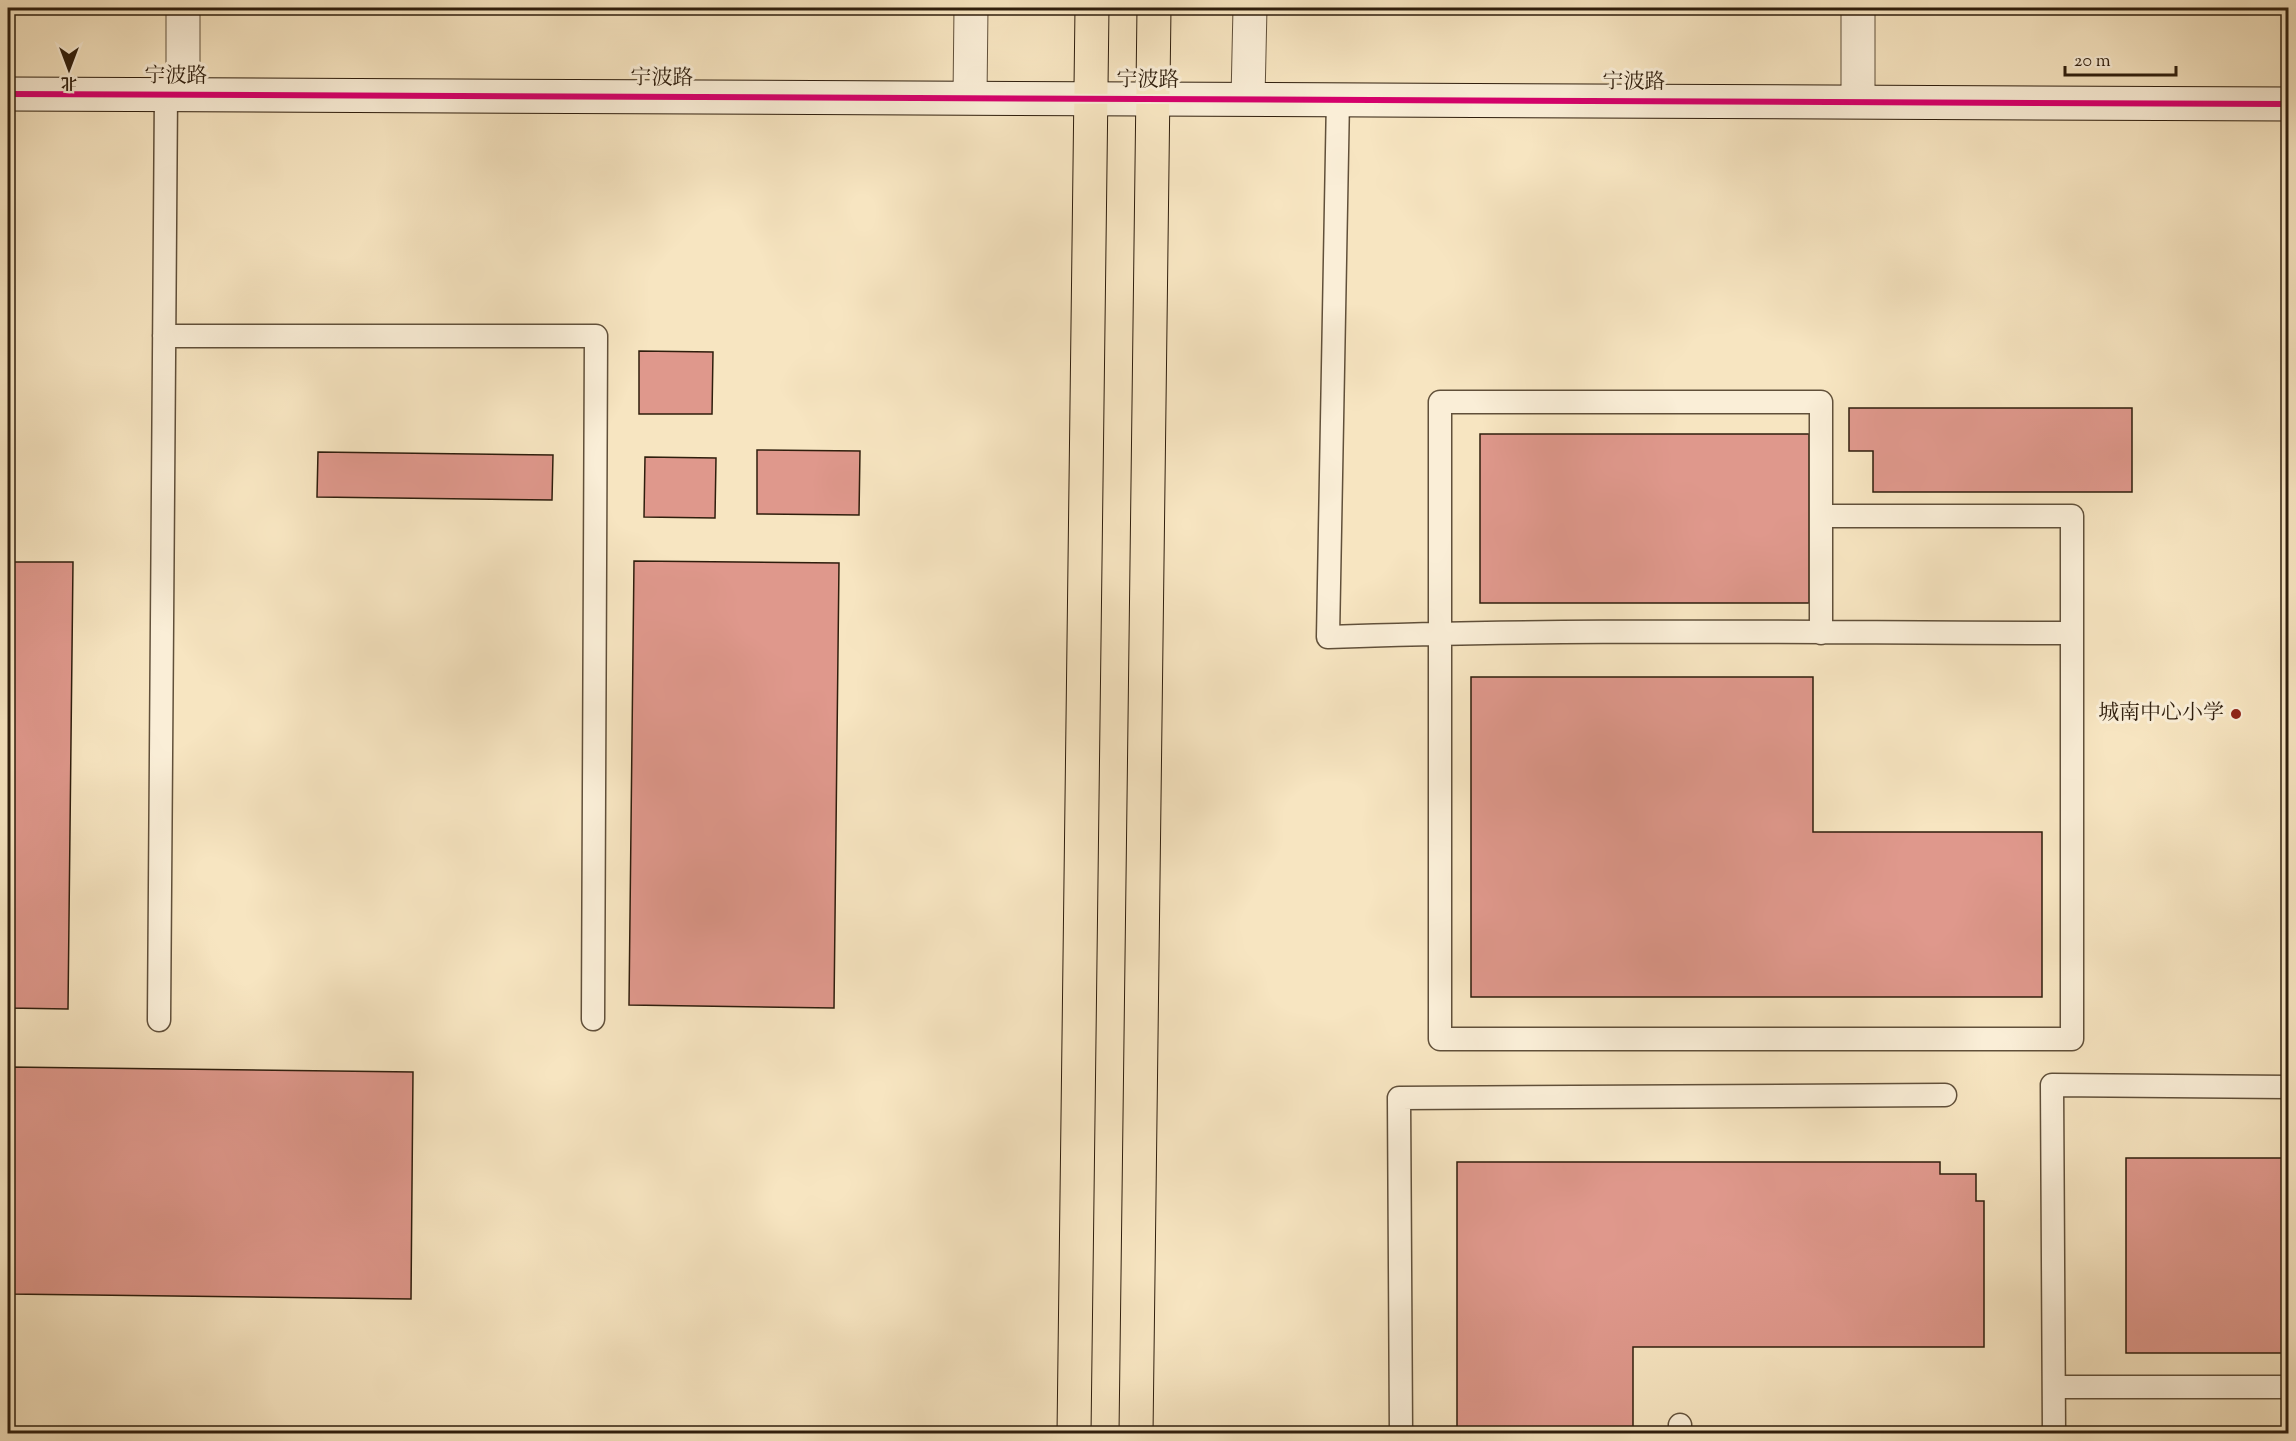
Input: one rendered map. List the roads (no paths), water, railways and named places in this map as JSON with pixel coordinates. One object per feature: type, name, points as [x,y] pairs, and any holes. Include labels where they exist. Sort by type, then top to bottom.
[{"type":"highway","points":[[1074,1434],[1092,8]]},
{"type":"highway","points":[[1136,1434],[1154,8]]},
{"type":"street","points":[[174,93],[183,8]]},
{"type":"street","points":[[970,97],[971,8]]},
{"type":"street","points":[[1248,98],[1250,8]]},
{"type":"street","points":[[1858,8],[1858,100]]},
{"type":"street","name":"宁波路","points":[[8,94],[1858,100],[2289,104]]},
{"type":"lane","points":[[159,1020],[164,336],[174,93]]},
{"type":"lane","points":[[1338,98],[1328,637],[1440,633],[2072,633]]},
{"type":"lane","points":[[164,336],[596,336],[593,1019]]},
{"type":"lane","points":[[1821,516],[2072,516],[2072,1039],[1440,1039],[1440,402],[1821,402],[1821,516],[1821,633]]},
{"type":"lane","points":[[2054,1434],[2052,1085],[2289,1087]]},
{"type":"lane","points":[[1401,1434],[1399,1098],[1945,1095]]},
{"type":"lane","points":[[2054,1387],[2289,1387]]},
{"type":"place","name":"城南中心小学","points":[[2236,714]]}]
